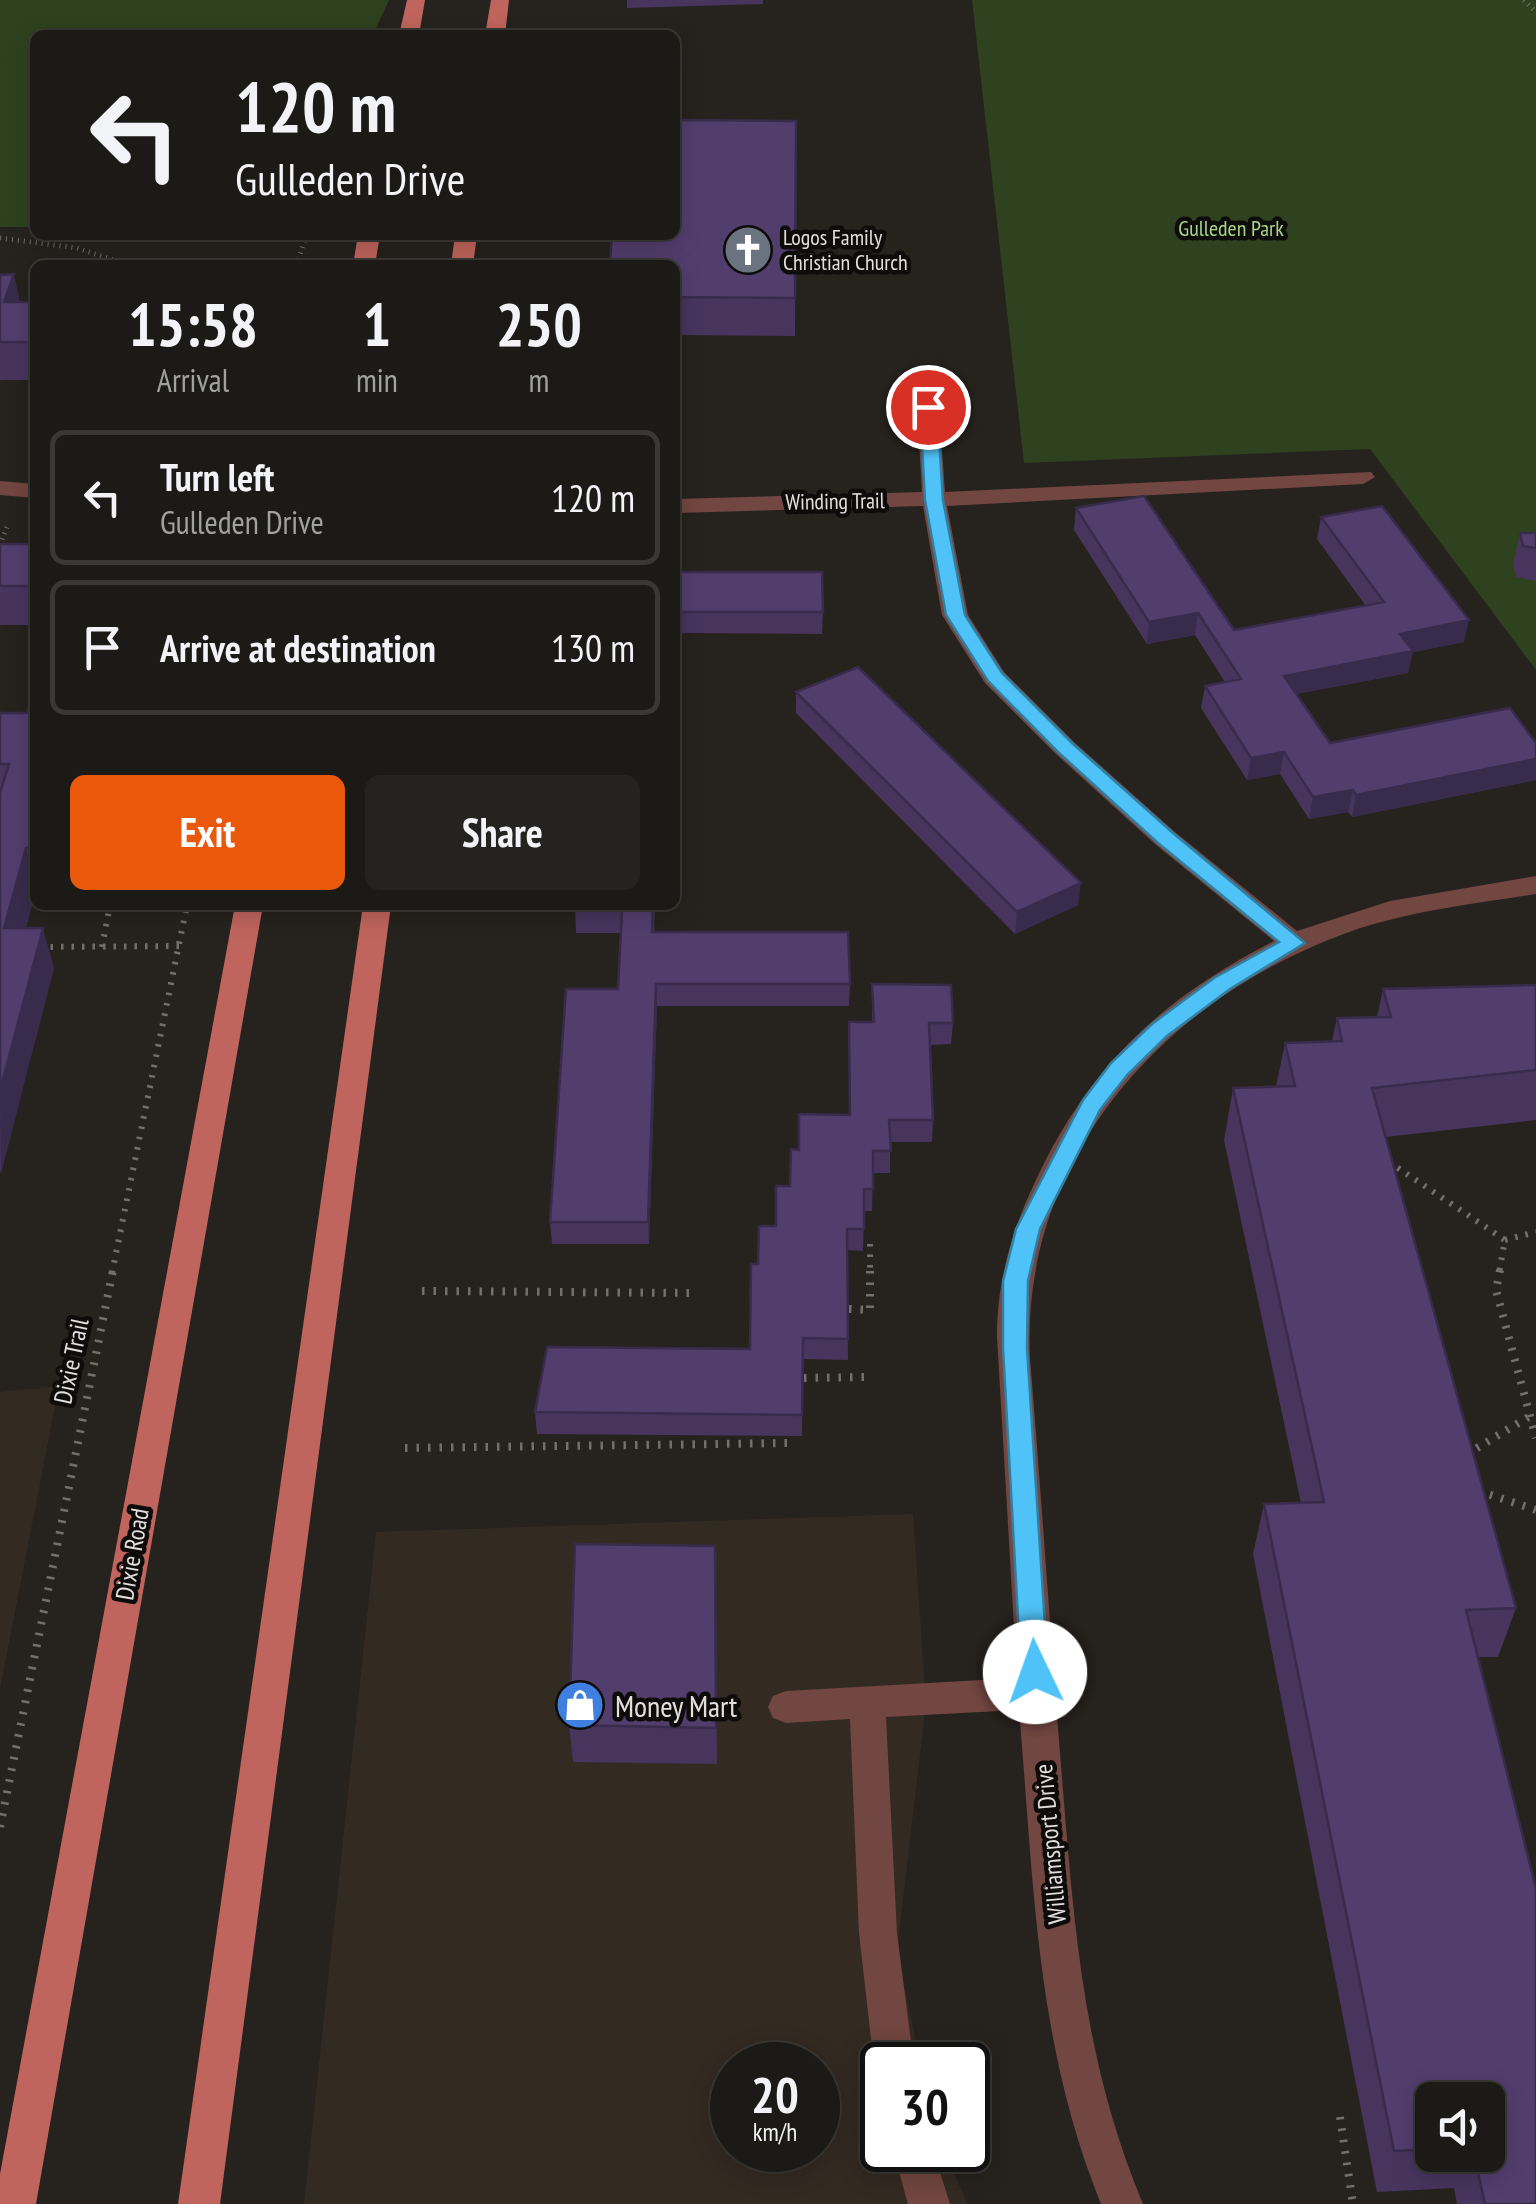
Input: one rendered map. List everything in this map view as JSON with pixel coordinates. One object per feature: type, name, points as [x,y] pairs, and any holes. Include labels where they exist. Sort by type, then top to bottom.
[{"type":"main road","points":[[411,30],[416,0]]},
{"type":"main road","points":[[496,30],[500,0]]},
{"type":"main road","name":"Dixie Road","points":[[15,2204],[248,910]]},
{"type":"main road","points":[[199,2204],[376,910]]},
{"type":"street","points":[[928,407],[934,500],[956,615],[994,677],[1065,748],[1165,838],[1294,943]]},
{"type":"street","name":"Winding Trail","points":[[680,506],[849,499],[996,499],[1363,478]]},
{"type":"street","points":[[0,488],[30,491]]},
{"type":"street","name":"Williamsport Drive","points":[[1122,2204],[1108,2174],[1069,2044],[1036,1693],[1015,1348],[1016,1281],[1028,1229],[1091,1106],[1119,1069],[1160,1030],[1222,984],[1294,943],[1410,904],[1536,884]]},
{"type":"street","points":[[786,1708],[1036,1693]]},
{"type":"street","points":[[868,1703],[878,1932],[891,2042]]},
{"type":"street","points":[[920,2172],[929,2204]]},
{"type":"path","points":[[1524,0],[1536,12]]},
{"type":"path","points":[[0,238],[77,248],[113,260]]},
{"type":"path","points":[[0,545],[8,523]]},
{"type":"path","points":[[102,947],[109,910]]},
{"type":"path","name":"Dixie Trail","points":[[0,1827],[186,910]]},
{"type":"path","points":[[31,947],[178,946]]},
{"type":"path","points":[[1380,1156],[1505,1240],[1536,1232]]},
{"type":"path","points":[[1505,1240],[1496,1290],[1536,1438]]},
{"type":"path","points":[[849,1310],[870,1310],[870,1244]]},
{"type":"path","points":[[422,1291],[695,1293]]},
{"type":"path","points":[[804,1378],[868,1378]]},
{"type":"path","points":[[1530,1416],[1464,1456],[1477,1490],[1536,1510]]},
{"type":"path","points":[[406,1448],[791,1443]]},
{"type":"path","points":[[1340,2117],[1353,2204]]},
{"type":"shaded area","points":[[59,1386],[0,1689],[0,1392]]},
{"type":"shaded area","points":[[913,1514],[926,1703],[897,1952],[916,2042],[860,2042],[860,2172],[953,2172],[968,2204],[304,2204],[376,1532]]},
{"type":"green space","points":[[0,0],[389,0],[375,30],[30,30],[30,227],[0,227]]},
{"type":"green space","name":"Gulleden Park","points":[[972,0],[1536,0],[1536,670],[1370,449],[1024,463]]},
{"type":"building","points":[[680,120],[796,121],[795,298],[680,297],[680,260],[610,260],[612,240],[680,240]]},
{"type":"building","points":[[14,274],[4,302],[30,302],[30,342],[0,342],[0,275]]},
{"type":"building","points":[[1144,496],[1234,630],[1384,602],[1321,517],[1382,506],[1469,620],[1400,634],[1413,651],[1284,676],[1330,743],[1510,708],[1536,743],[1536,759],[1356,795],[1353,790],[1313,797],[1284,752],[1251,758],[1205,686],[1241,679],[1198,613],[1149,622],[1076,508]]},
{"type":"building","points":[[1520,533],[1536,533],[1536,548],[1523,546]]},
{"type":"building","points":[[0,544],[30,544],[30,586],[0,586]]},
{"type":"building","points":[[680,572],[822,572],[823,612],[680,612]]},
{"type":"building","points":[[858,667],[1081,883],[1017,912],[796,692]]},
{"type":"building","points":[[30,703],[30,848],[26,848],[4,928],[43,928],[0,1091],[0,793],[9,764],[0,764],[0,713],[27,713]]},
{"type":"building","points":[[653,910],[652,932],[848,932],[850,984],[656,984],[648,1222],[550,1222],[566,989],[618,989],[622,911],[575,911]]},
{"type":"building","points":[[872,984],[951,985],[953,1023],[929,1023],[933,1120],[889,1120],[891,1151],[873,1151],[873,1189],[864,1189],[864,1229],[847,1229],[848,1339],[803,1338],[802,1415],[535,1412],[547,1347],[750,1349],[751,1264],[758,1264],[759,1226],[776,1226],[776,1186],[790,1186],[791,1149],[799,1150],[799,1114],[850,1115],[849,1022],[874,1022]]},
{"type":"building","points":[[1536,985],[1536,1070],[1372,1088],[1516,1608],[1466,1610],[1536,1889],[1536,2204],[1485,2204],[1478,2172],[1505,2172],[1505,2082],[1415,2082],[1415,2150],[1394,2151],[1264,1504],[1324,1502],[1233,1088],[1295,1086],[1285,1043],[1342,1041],[1337,1018],[1391,1017],[1383,989]]},
{"type":"building","points":[[575,1544],[715,1546],[716,1728],[569,1725]]},
{"type":"place","name":"Logos Family Christian Church","points":[[748,250]]},
{"type":"place","name":"Money Mart","points":[[580,1705]]},
{"type":"route","points":[[928,407],[934,500],[956,615],[994,677],[1065,748],[1165,838],[1294,943],[1222,984],[1160,1030],[1119,1069],[1091,1106],[1028,1229],[1016,1281],[1015,1348],[1035,1672]]}]
